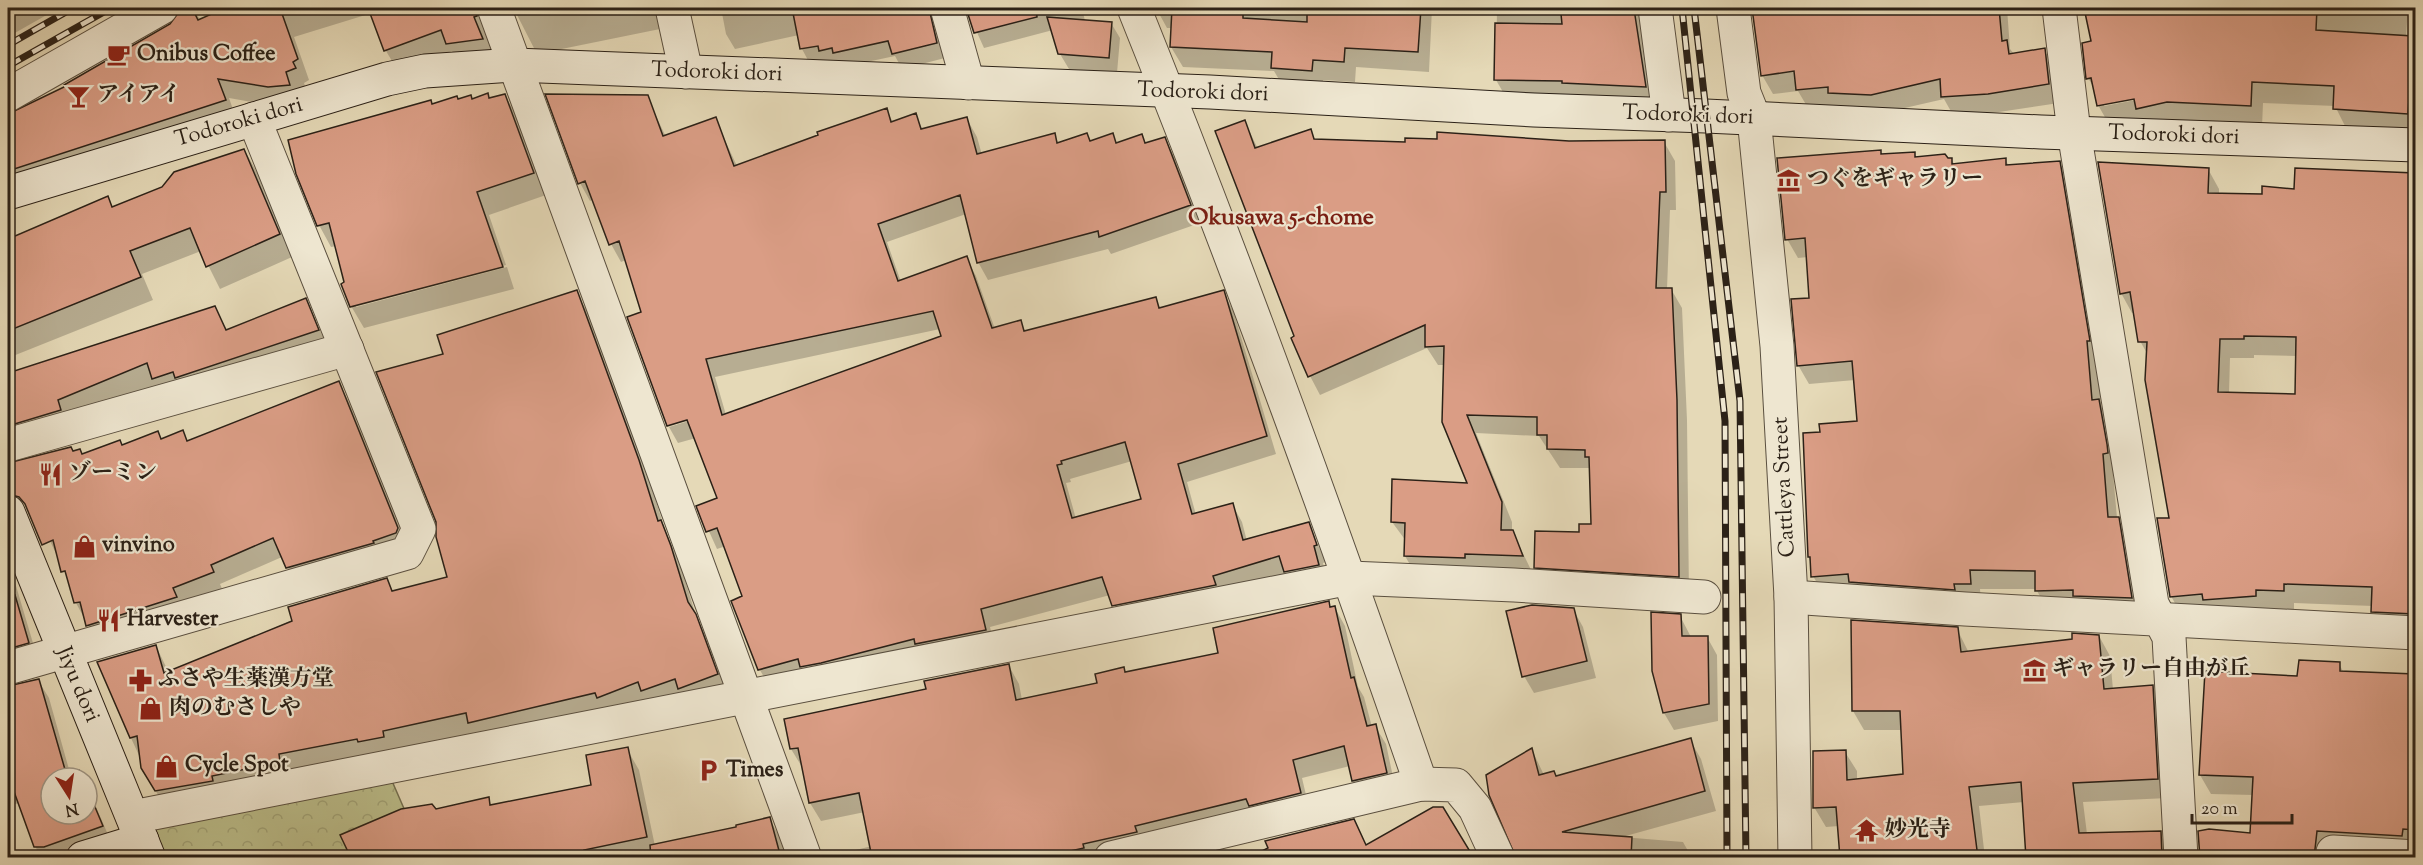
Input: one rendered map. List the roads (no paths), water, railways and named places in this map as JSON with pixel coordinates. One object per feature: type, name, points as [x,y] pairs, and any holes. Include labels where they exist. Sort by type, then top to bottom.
[{"type":"street","points":[[8,95],[161,8]]},
{"type":"street","points":[[494,8],[805,858]]},
{"type":"street","points":[[672,8],[686,72]]},
{"type":"street","points":[[946,8],[968,83]]},
{"type":"street","points":[[1134,8],[1229,247],[1350,578],[1421,784]]},
{"type":"street","points":[[1655,8],[1669,115]]},
{"type":"street","name":"Cattleya Street","points":[[1733,8],[1744,93],[1754,118],[1777,346],[1791,597],[1795,858]]},
{"type":"street","points":[[2059,8],[2073,132],[2152,604],[2158,620],[2169,637],[2181,858]]},
{"type":"street","name":"Todoroki dori","points":[[8,193],[396,77],[424,71],[515,65],[2415,146]]},
{"type":"street","points":[[8,668],[407,553],[419,529],[254,119]]},
{"type":"street","points":[[8,445],[347,349]]},
{"type":"street","name":"Jiyu dori","points":[[8,513],[141,838]]},
{"type":"street","points":[[83,858],[141,838],[747,696],[1350,578],[1704,597]]},
{"type":"street","points":[[1791,597],[2158,620],[2415,633]]},
{"type":"street","points":[[1111,858],[1421,784],[1456,785],[1475,808],[1498,858]]},
{"type":"street","points":[[2333,852],[2415,856]]},
{"type":"railway","points":[[8,45],[73,8]]},
{"type":"railway","points":[[8,66],[111,8]]},
{"type":"railway","points":[[1682,8],[1725,421],[1727,858]]},
{"type":"railway","points":[[1694,8],[1740,401],[1746,858]]},
{"type":"place","name":"Onibus Coffee","points":[[119,55]]},
{"type":"place","name":"アイアイ","points":[[79,96]]},
{"type":"place","name":"つぐをギャラリー","points":[[1789,180]]},
{"type":"place","name":"ゾーミン","points":[[51,474]]},
{"type":"place","name":"vinvino","points":[[84,546]]},
{"type":"place","name":"Harvester","points":[[109,620]]},
{"type":"place","name":"ギャラリー自由が丘","points":[[2034,670]]},
{"type":"place","name":"ふさや生薬漢方堂","points":[[140,680]]},
{"type":"place","name":"肉のむさしや","points":[[151,709]]},
{"type":"place","name":"Cycle Spot","points":[[167,766]]},
{"type":"place","name":"Times","points":[[708,771]]},
{"type":"place","name":"妙光寺","points":[[1867,831]]},
{"type":"district","name":"Okusawa 5-chome","points":[[1281,218]]}]
